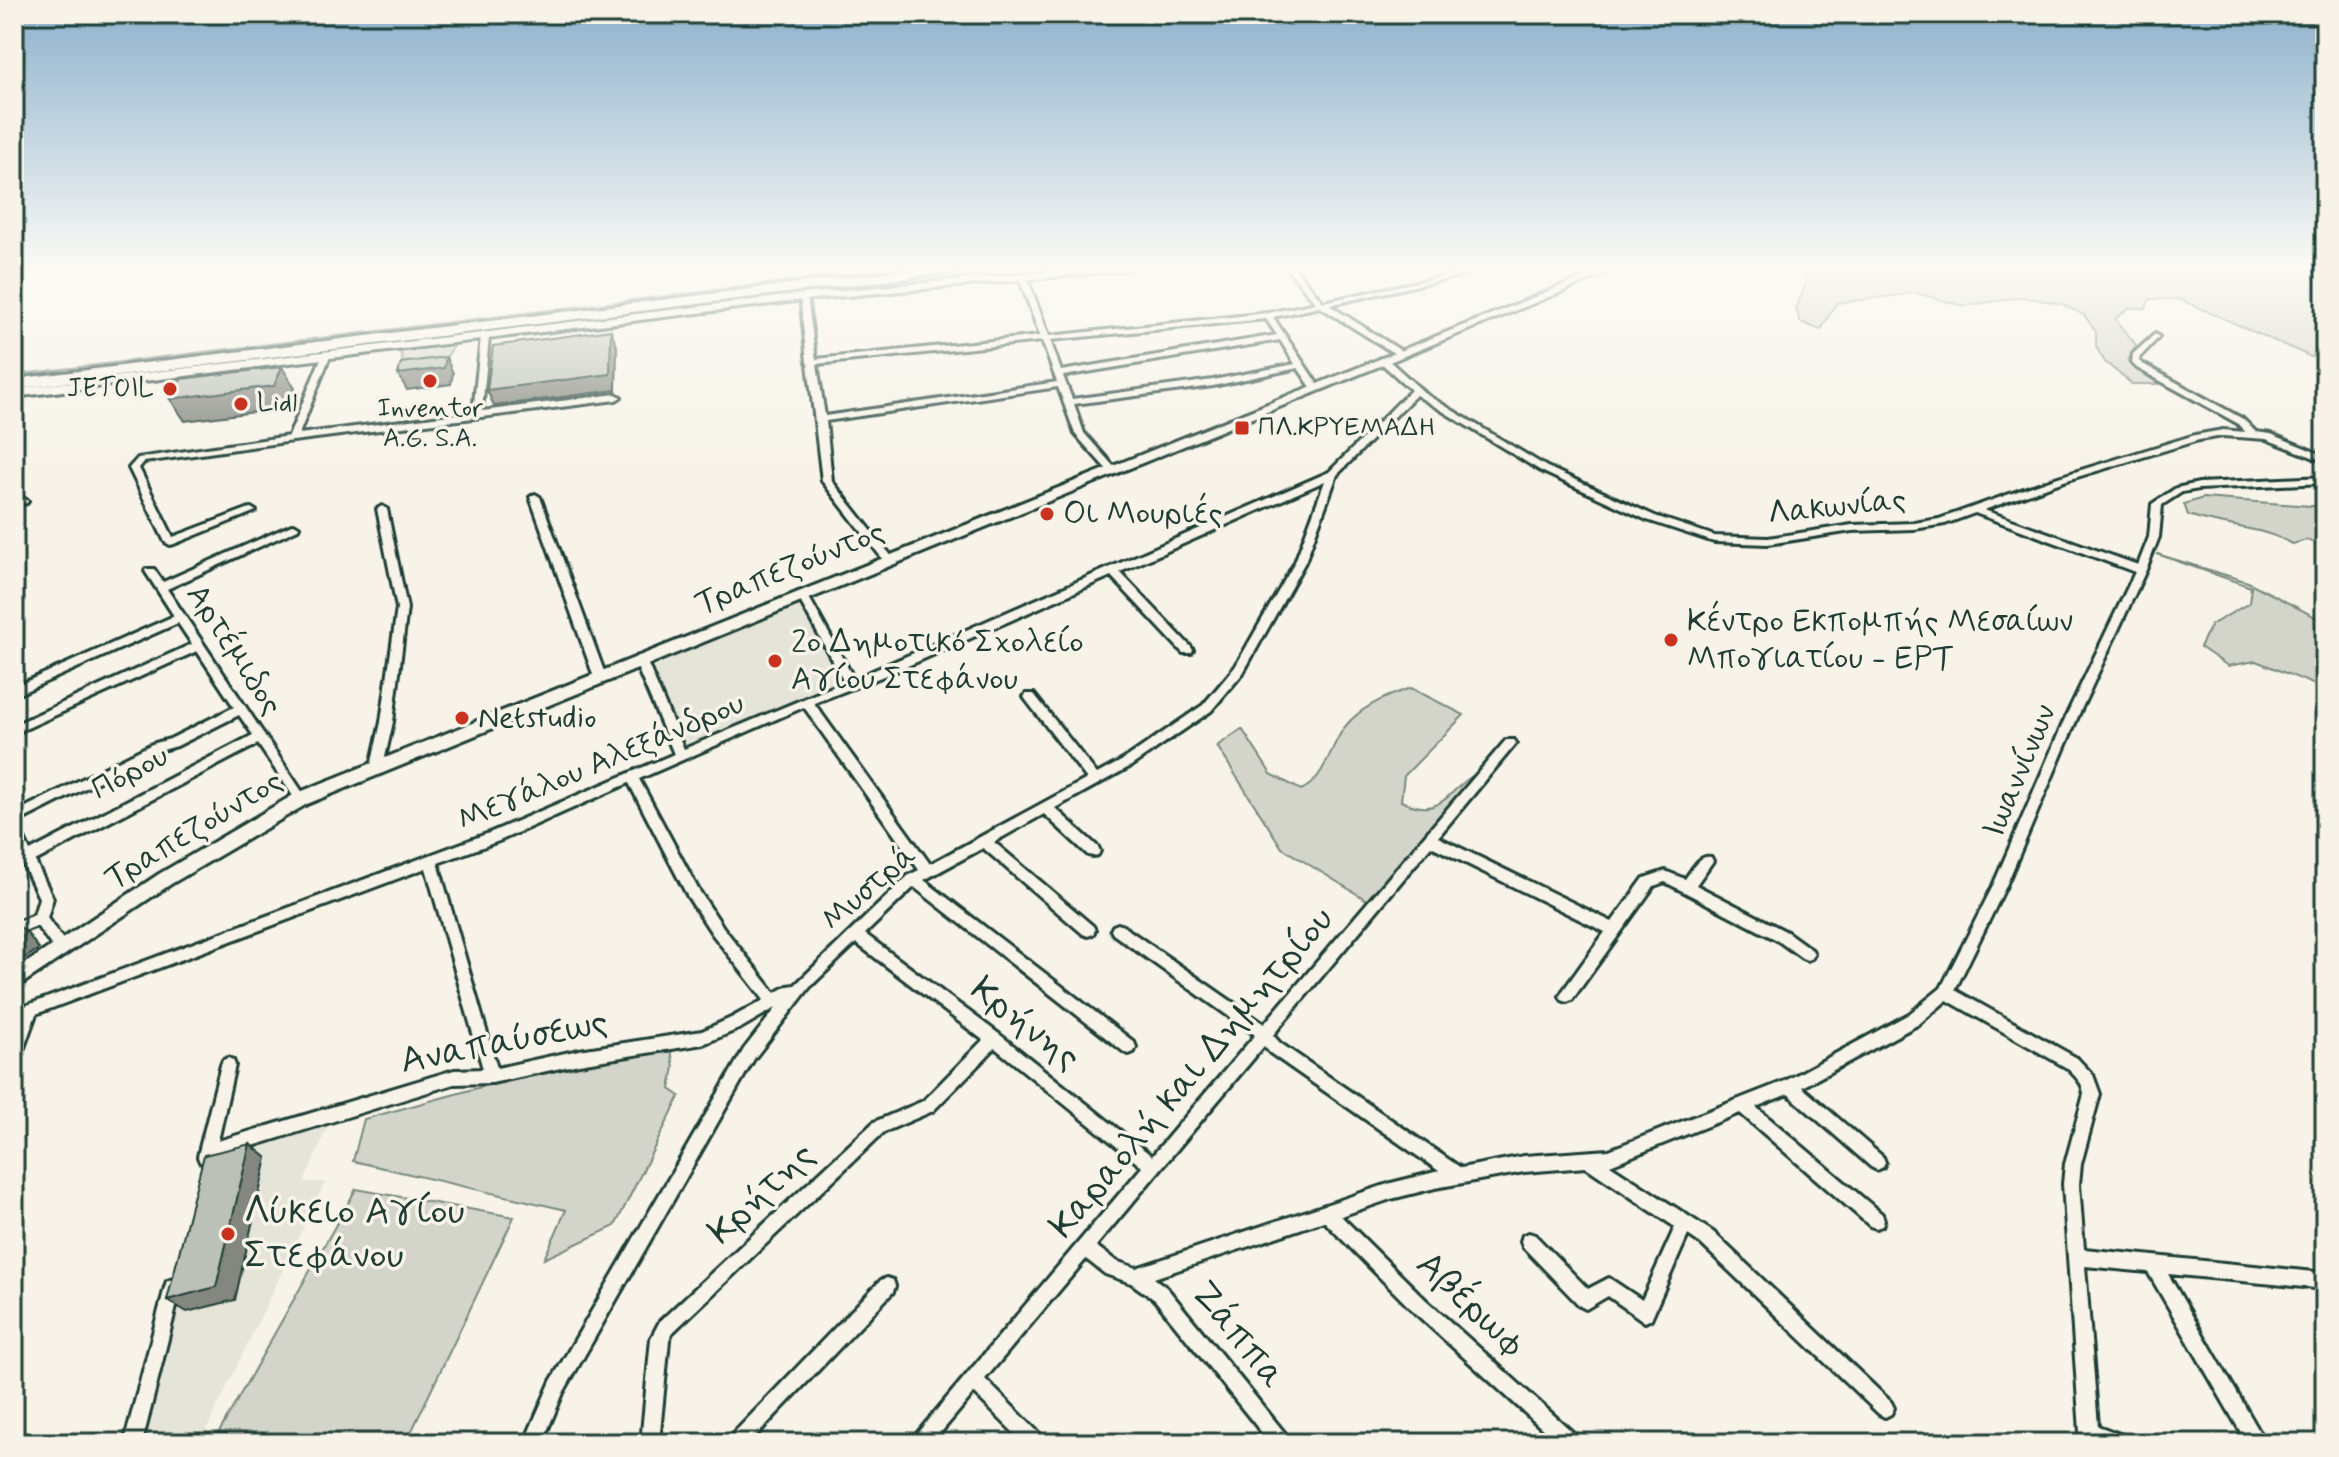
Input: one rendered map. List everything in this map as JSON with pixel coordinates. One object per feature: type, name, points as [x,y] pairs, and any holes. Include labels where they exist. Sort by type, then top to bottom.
[{"type":"highway","points":[[14,369],[296,335]]},
{"type":"highway","points":[[14,384],[411,335]]},
{"type":"main road","points":[[14,393],[501,335]]},
{"type":"main road","name":"Τραπεζούντος","points":[[14,981],[165,879],[301,799],[1447,335]]},
{"type":"street","points":[[808,335],[827,481],[889,560]]},
{"type":"street","points":[[1044,335],[1080,434],[1112,470]]},
{"type":"street","points":[[811,362],[1075,335]]},
{"type":"street","points":[[1370,335],[1400,354]]},
{"type":"street","points":[[477,415],[485,337]]},
{"type":"street","points":[[821,419],[1060,379],[1282,337],[1316,388]]},
{"type":"street","points":[[2155,337],[2136,356],[2135,361],[2140,366],[2240,421],[2252,433]]},
{"type":"street","points":[[293,438],[326,356]]},
{"type":"street","name":"Λακωνίας","points":[[1383,360],[1416,390],[1544,469],[1651,518],[1714,539],[1768,541],[1852,528],[1941,522],[2061,479],[2198,437],[2252,433],[2282,440],[2325,459]]},
{"type":"street","points":[[1068,402],[1213,383],[1301,365]]},
{"type":"street","points":[[1332,474],[1416,390]]},
{"type":"street","points":[[251,511],[170,542],[134,468],[141,460],[616,397]]},
{"type":"street","name":"Μεγάλου Αλεξάνδρου","points":[[21,1014],[431,863],[1114,572],[1332,474]]},
{"type":"street","name":"Μυστρά","points":[[533,1443],[557,1387],[749,1054],[805,983],[927,870],[1095,780],[1207,708],[1239,670],[1300,562],[1332,474]]},
{"type":"street","name":"Ιωαννίνων","points":[[1946,992],[2001,886],[2073,714],[2141,570],[2154,537],[2157,504],[2164,497],[2199,486],[2325,480]]},
{"type":"street","points":[[535,497],[600,677]]},
{"type":"street","points":[[377,766],[387,722],[402,608],[382,509]]},
{"type":"street","points":[[1975,510],[2141,570]]},
{"type":"street","points":[[162,587],[294,527]]},
{"type":"street","name":"Αρτέμιδος","points":[[150,571],[301,799]]},
{"type":"street","points":[[1114,572],[1187,650]]},
{"type":"street","points":[[802,595],[851,684]]},
{"type":"street","points":[[14,692],[181,617]]},
{"type":"street","points":[[14,730],[199,645]]},
{"type":"street","points":[[640,660],[681,757]]},
{"type":"street","points":[[1030,697],[1095,780]]},
{"type":"street","points":[[807,702],[927,870]]},
{"type":"street","points":[[14,819],[156,747],[173,743],[241,709]]},
{"type":"street","name":"Πόρου","points":[[26,859],[260,737]]},
{"type":"street","name":"Καραολή και Δημητρίου","points":[[920,1443],[1432,840],[1510,743]]},
{"type":"street","points":[[632,777],[693,893],[718,931],[774,1002]]},
{"type":"street","points":[[1045,807],[1093,851]]},
{"type":"street","points":[[14,832],[46,898],[40,919]]},
{"type":"street","points":[[983,840],[1088,930]]},
{"type":"street","points":[[1432,840],[1615,930]]},
{"type":"street","points":[[1688,886],[1706,861]]},
{"type":"street","points":[[431,863],[492,1076]]},
{"type":"street","points":[[1567,996],[1649,882],[1657,877],[1665,876],[1688,886],[1782,936],[1807,954]]},
{"type":"street","points":[[914,879],[1129,1047]]},
{"type":"street","points":[[40,919],[62,949]]},
{"type":"street","points":[[14,929],[40,919]]},
{"type":"street","points":[[1118,930],[1258,1028],[1275,1048],[1458,1175]]},
{"type":"street","name":"Κρήνης","points":[[855,934],[994,1039],[1154,1167]]},
{"type":"street","name":"Αναπαύσεως","points":[[228,1065],[205,1160],[454,1077],[492,1076],[579,1057],[703,1037],[805,983]]},
{"type":"street","points":[[1136,1276],[1391,1191],[1524,1164],[1609,1158],[1790,1086],[1914,1019],[1946,992],[2072,1063],[2090,1083],[2092,1094],[2071,1184],[2089,1432],[2122,1443]]},
{"type":"street","points":[[14,1056],[21,1014]]},
{"type":"street","name":"Κρήτης","points":[[650,1443],[660,1338],[666,1327],[879,1127],[928,1106],[994,1039]]},
{"type":"street","points":[[1790,1086],[1877,1162]]},
{"type":"street","points":[[1742,1105],[1876,1220]]},
{"type":"street","points":[[1590,1161],[1707,1238],[1885,1408]]},
{"type":"street","name":"Αβέρωφ","points":[[1327,1213],[1420,1306],[1572,1443]]},
{"type":"street","points":[[1529,1241],[1586,1300],[1609,1286],[1645,1313],[1685,1223]]},
{"type":"street","name":"Ζάππα","points":[[1086,1249],[1111,1268],[1136,1276],[1161,1294],[1282,1443]]},
{"type":"street","points":[[2077,1257],[2325,1281]]},
{"type":"street","points":[[2153,1265],[2257,1443]]},
{"type":"street","points":[[133,1443],[176,1275]]},
{"type":"street","points":[[736,1443],[887,1286]]},
{"type":"street","points":[[974,1381],[1037,1443]]},
{"type":"shaded area","points":[[343,335],[365,335],[14,378],[14,375]]},
{"type":"shaded area","points":[[2096,335],[2128,335],[2136,345],[2128,361],[2158,384],[2132,384],[2105,362],[2096,347]]},
{"type":"shaded area","points":[[2261,335],[2325,335],[2325,363]]},
{"type":"shaded area","points":[[456,343],[443,362],[404,367],[400,349]]},
{"type":"shaded area","points":[[2203,498],[2325,507],[2325,546],[2306,540],[2293,544],[2267,534],[2188,515],[2184,504]]},
{"type":"shaded area","points":[[2157,554],[2248,582],[2325,622],[2325,689],[2256,661],[2228,666],[2200,647],[2211,625],[2249,603],[2251,587]]},
{"type":"shaded area","points":[[799,604],[843,681],[686,750],[651,662]]},
{"type":"shaded area","points":[[1411,688],[1464,715],[1404,776],[1401,801],[1415,806],[1435,805],[1477,773],[1426,839],[1370,902],[1282,848],[1217,746],[1242,729],[1271,774],[1301,790],[1317,777],[1344,728],[1357,714]]},
{"type":"shaded area","points":[[671,1050],[674,1067],[670,1089],[680,1096],[615,1226],[544,1259],[566,1210],[353,1161],[364,1119],[536,1072]]},
{"type":"shaded area","points":[[329,1124],[304,1182],[325,1182],[200,1443],[141,1443],[214,1159]]},
{"type":"shaded area","points":[[356,1189],[514,1217],[406,1443],[213,1443]]},
{"type":"building","points":[[574,335],[611,335],[610,374],[487,390],[493,346]]},
{"type":"building","points":[[446,357],[444,368],[398,374],[401,363]]},
{"type":"building","points":[[282,367],[274,386],[170,399],[181,379]]},
{"type":"building","points":[[250,1144],[216,1287],[167,1300],[204,1155]]},
{"type":"place","name":"Inventor A.G. S.A.","points":[[430,381]]},
{"type":"place","name":"JETOIL","points":[[170,389]]},
{"type":"place","name":"Lidl","points":[[241,404]]},
{"type":"place","name":"ΠΛ.ΚΡΥΕΜΑΔΗ","points":[[1242,428]]},
{"type":"place","name":"Οι Μουριές","points":[[1047,514]]},
{"type":"place","name":"Κέντρο Εκπομπής Μεσαίων Μπογιατίου - ΕΡΤ","points":[[1671,640]]},
{"type":"place","name":"2ο Δημοτικό Σχολείο Αγίου Στεφάνου","points":[[775,661]]},
{"type":"place","name":"Netstudio","points":[[462,718]]},
{"type":"place","name":"Λύκειο Αγίου Στεφάνου","points":[[228,1234]]}]
